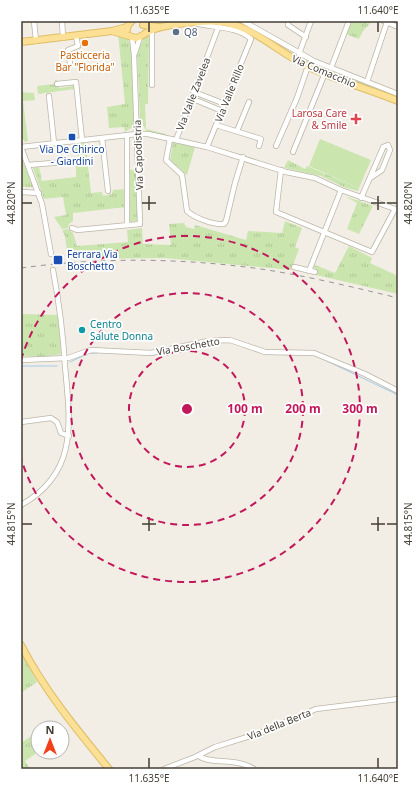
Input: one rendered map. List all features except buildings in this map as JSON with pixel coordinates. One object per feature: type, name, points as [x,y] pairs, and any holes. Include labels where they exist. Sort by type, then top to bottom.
[{"type":"main road","name":"Via Comacchio","points":[[142,35],[141,22],[161,27]]},
{"type":"main road","name":"Via Comacchio","points":[[21,42],[112,31],[130,23],[131,36]]},
{"type":"main road","name":"Via Comacchio","points":[[112,31],[131,36],[142,35],[161,27],[195,23],[245,23],[288,56],[325,73],[398,101]]},
{"type":"main road","points":[[21,645],[54,699],[108,769]]},
{"type":"street","points":[[34,21],[36,41]]},
{"type":"street","points":[[62,21],[63,38]]},
{"type":"street","points":[[288,21],[288,25],[306,37]]},
{"type":"street","points":[[300,54],[311,21]]},
{"type":"street","points":[[331,68],[350,21]]},
{"type":"street","points":[[212,22],[218,28]]},
{"type":"street","points":[[367,82],[386,22],[398,27]]},
{"type":"street","points":[[195,23],[218,28]]},
{"type":"street","name":"Via Comacchio","points":[[245,23],[300,54],[331,68],[398,94]]},
{"type":"street","name":"Via Valle Rillo","points":[[207,147],[251,39],[231,29],[218,28]]},
{"type":"street","name":"Via Valle Zavelea","points":[[218,28],[176,140],[207,147],[281,170],[318,179],[341,190],[396,210]]},
{"type":"street","points":[[152,30],[152,85]]},
{"type":"street","name":"Via Capodistria","points":[[134,55],[142,35]]},
{"type":"street","points":[[70,63],[68,50],[78,46],[76,36]]},
{"type":"street","name":"Via Capodistria","points":[[127,135],[127,225],[140,224],[134,55],[131,36]]},
{"type":"street","points":[[276,146],[297,98],[308,66]]},
{"type":"street","points":[[293,152],[325,73]]},
{"type":"street","points":[[57,84],[76,82],[82,140]]},
{"type":"street","points":[[194,92],[225,104]]},
{"type":"street","points":[[49,96],[54,143]]},
{"type":"street","points":[[191,98],[222,111]]},
{"type":"street","points":[[237,132],[249,102]]},
{"type":"street","points":[[216,125],[261,139],[259,146]]},
{"type":"street","points":[[51,254],[43,207],[21,147],[137,134],[176,140]]},
{"type":"street","points":[[102,138],[108,190]]},
{"type":"street","points":[[170,139],[166,161],[182,175],[187,211],[205,220],[222,225],[226,221],[235,182],[243,157]]},
{"type":"street","points":[[362,198],[369,180],[379,156],[384,146],[388,145],[390,150],[382,170],[369,180]]},
{"type":"street","points":[[379,156],[386,159]]},
{"type":"street","points":[[28,165],[76,160]]},
{"type":"street","points":[[281,170],[275,209],[276,212],[372,252],[396,210]]},
{"type":"street","points":[[309,271],[341,190]]},
{"type":"street","points":[[21,192],[39,193]]},
{"type":"street","points":[[72,228],[76,230],[127,225]]},
{"type":"street","points":[[294,267],[315,272]]},
{"type":"street","points":[[21,506],[39,493],[52,479],[64,455],[69,436],[70,416],[61,316],[53,270]]},
{"type":"street","name":"Via Boschetto","points":[[21,360],[65,358],[90,350],[151,353],[208,341],[230,340],[265,352],[314,353],[365,374],[398,392]]},
{"type":"street","points":[[21,422],[51,418],[57,422],[61,433],[69,436]]},
{"type":"street","name":"Via della Berta","points":[[164,769],[199,756],[215,746],[260,733],[319,708],[398,699]]},
{"type":"street","points":[[199,756],[204,759],[242,763],[254,769]]},
{"type":"green space","points":[[351,21],[372,21],[363,31],[359,39],[346,34]]},
{"type":"green space","points":[[118,33],[127,37],[132,49],[134,123],[131,128],[125,132],[124,127],[109,128],[107,107],[125,104]]},
{"type":"green space","points":[[147,34],[149,34],[148,104],[145,104],[146,129],[166,134],[165,136],[147,132],[140,120],[137,50]]},
{"type":"green space","points":[[301,58],[398,96],[398,99],[308,64],[300,60]]},
{"type":"green space","points":[[55,80],[57,80],[59,88],[74,86],[74,89],[38,94],[37,86],[55,84]]},
{"type":"green space","points":[[21,92],[34,93],[35,100],[23,101],[28,141],[25,142],[21,136]]},
{"type":"green space","points":[[320,139],[371,160],[359,188],[309,166]]},
{"type":"green space","points":[[85,141],[91,193],[102,192],[103,196],[112,194],[113,190],[125,189],[126,207],[73,213],[73,221],[69,224],[68,228],[62,229],[54,217],[66,215],[63,197],[44,199],[33,168],[39,167],[42,181],[76,177],[76,165],[80,164],[81,158],[75,154],[73,143]]},
{"type":"green space","points":[[173,142],[195,147],[187,175],[170,160]]},
{"type":"green space","points":[[21,156],[33,187],[21,187]]},
{"type":"green space","points":[[288,160],[305,169],[307,166],[359,188],[358,191],[346,188],[321,176],[284,168]]},
{"type":"green space","points":[[137,169],[138,221],[130,222],[130,170]]},
{"type":"green space","points":[[345,196],[373,206],[359,234],[347,229],[357,203]]},
{"type":"green space","points":[[285,221],[302,228],[295,247],[299,249],[291,270],[165,258],[78,259],[78,256],[68,257],[65,236],[62,230],[68,229],[73,233],[77,246],[128,242],[127,230],[142,228],[143,244],[171,245],[169,224],[184,223],[186,227],[194,229],[195,225],[246,240],[248,231],[282,233]]},
{"type":"green space","points":[[349,246],[372,258],[370,263],[398,276],[398,294],[316,275],[317,269],[314,268],[315,265],[335,273]]},
{"type":"green space","points":[[21,314],[59,315],[61,354],[42,357],[21,356]]},
{"type":"green space","points":[[21,651],[37,682],[21,693]]},
{"type":"green space","points":[[30,737],[30,758],[25,761],[30,769],[21,769],[21,743]]},
{"type":"waterway","points":[[153,355],[202,345]]},
{"type":"waterway","points":[[70,362],[89,353],[97,353]]},
{"type":"waterway","points":[[327,361],[398,395]]},
{"type":"waterway","points":[[21,366],[57,366]]},
{"type":"railway","points":[[21,268],[51,264],[141,260],[231,265],[330,282],[398,298]]},
{"type":"place","name":"Q8","points":[[176,32]]},
{"type":"place","name":"Pasticceria Bar \"Florida\"","points":[[85,43]]},
{"type":"place","name":"Larosa Care & Smile","points":[[356,119]]},
{"type":"place","name":"Via De Chirico - Giardini","points":[[72,137]]},
{"type":"place","name":"Ferrara Via Boschetto","points":[[58,260]]},
{"type":"place","name":"Centro Salute Donna","points":[[82,330]]}]
